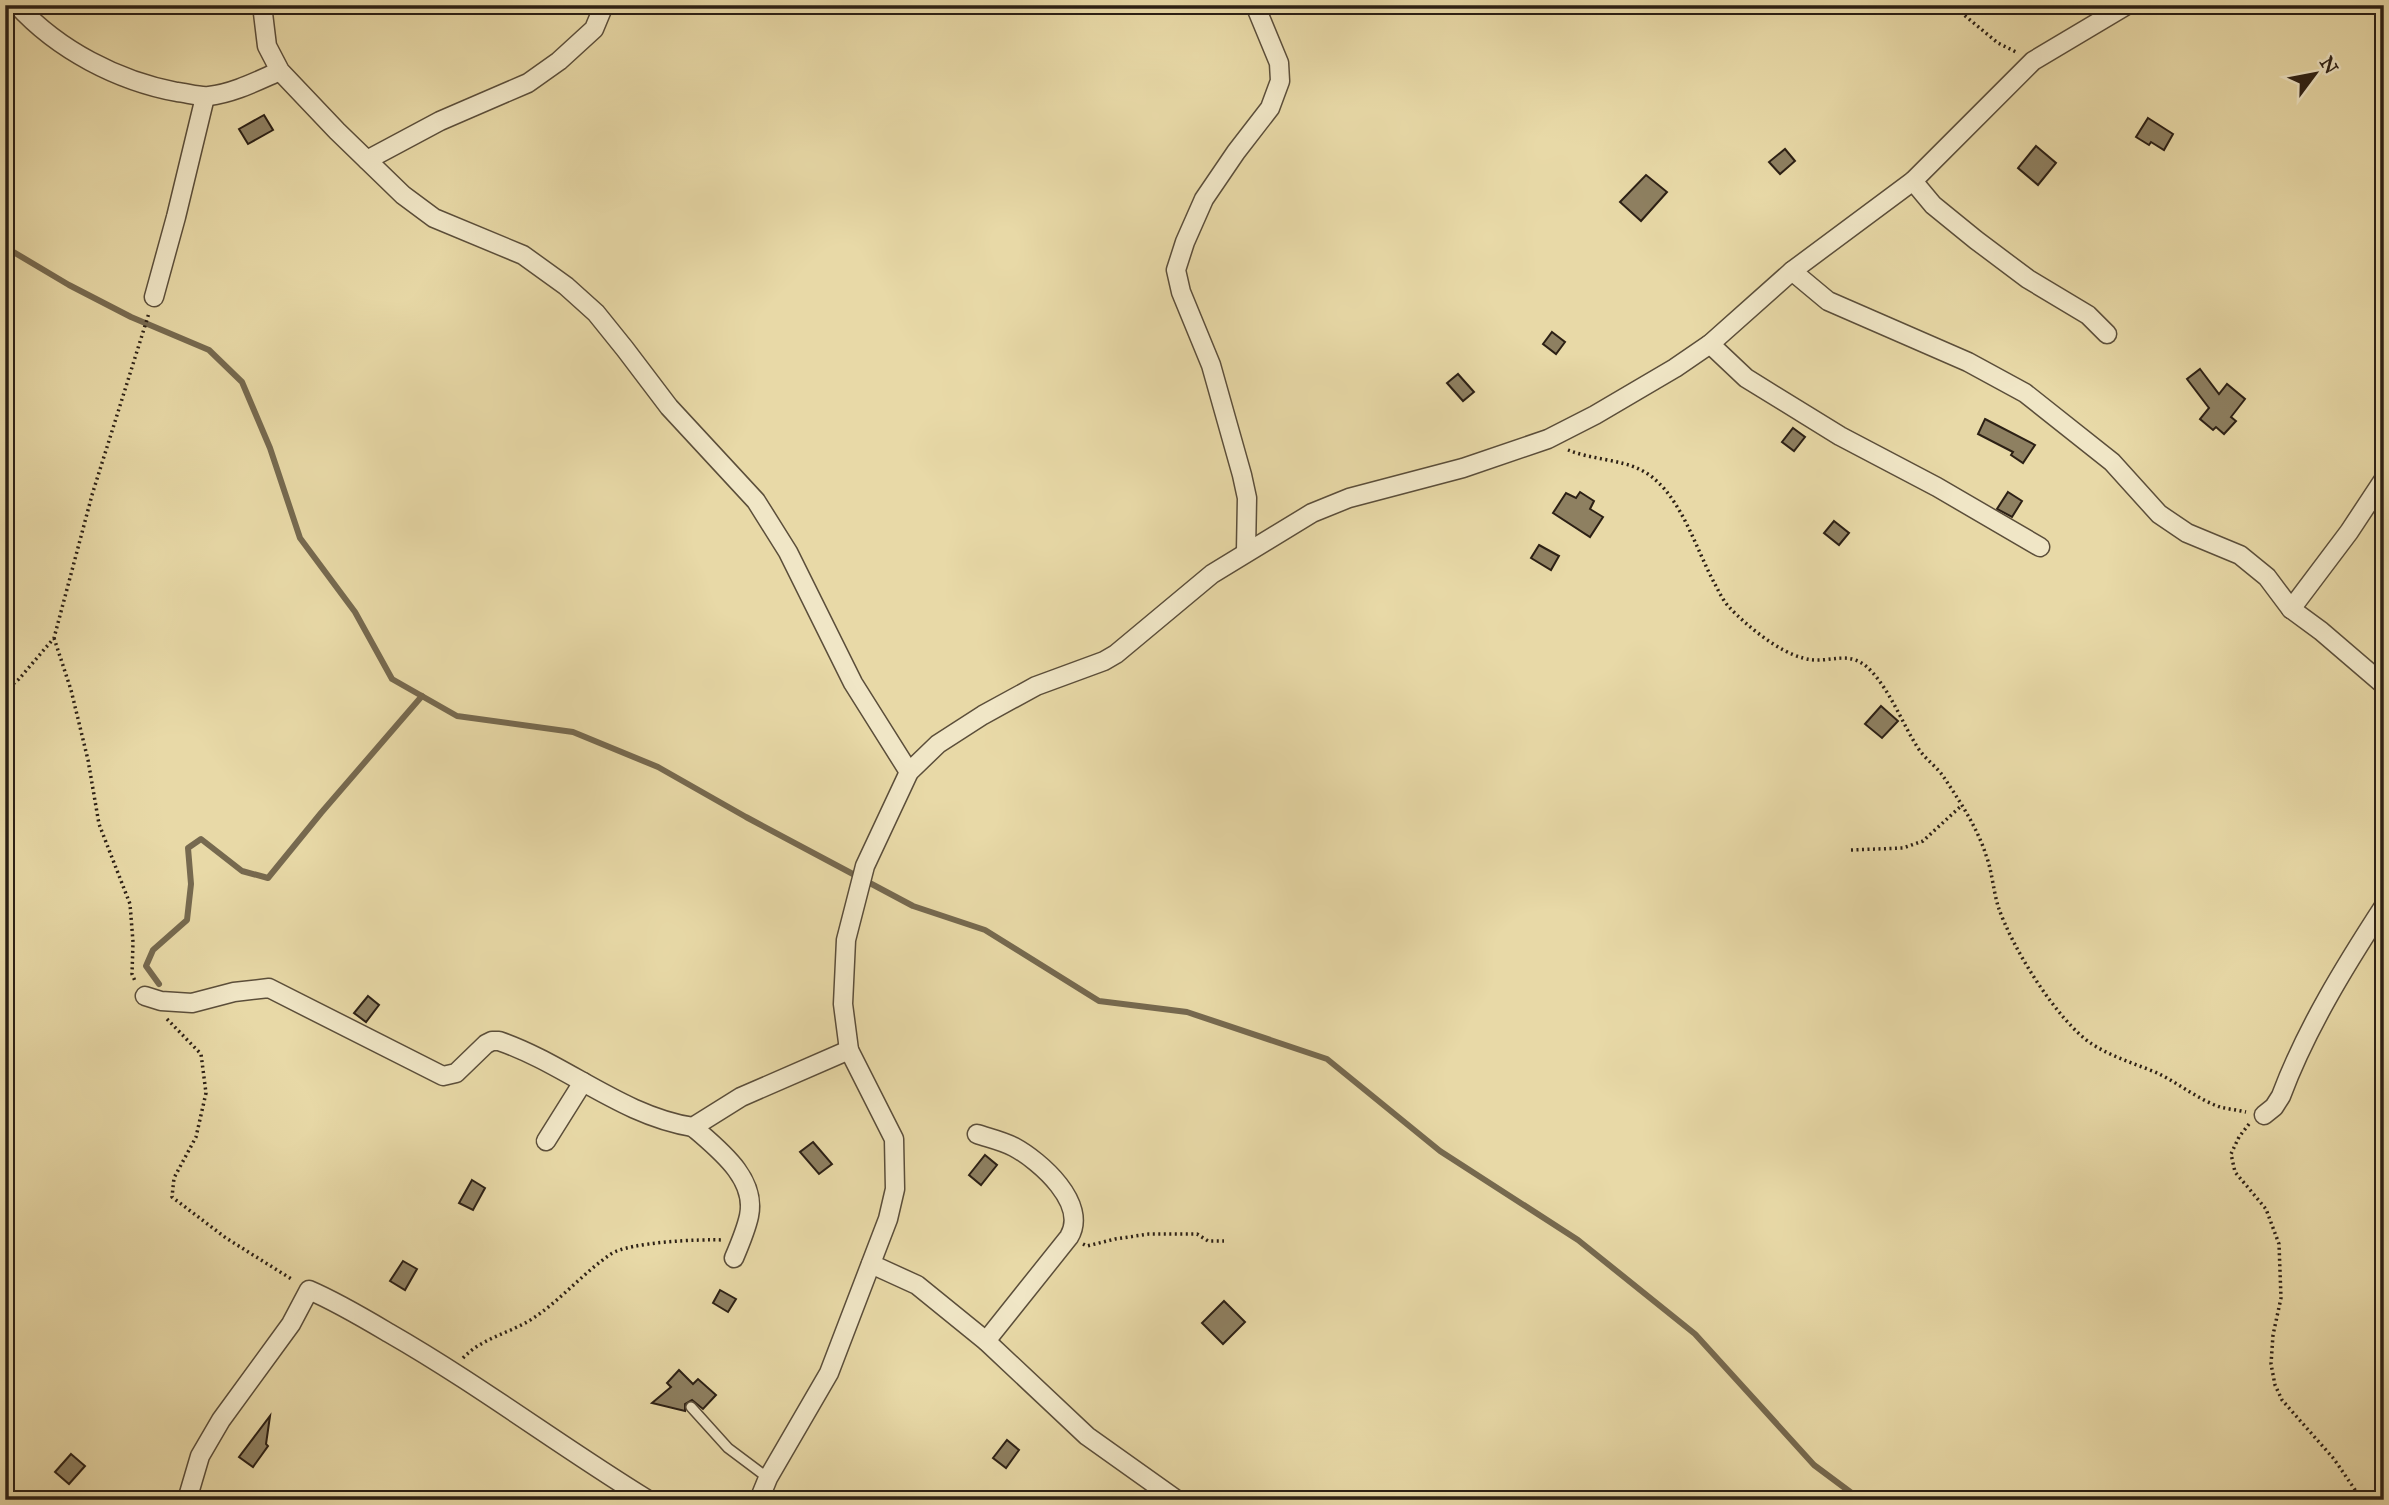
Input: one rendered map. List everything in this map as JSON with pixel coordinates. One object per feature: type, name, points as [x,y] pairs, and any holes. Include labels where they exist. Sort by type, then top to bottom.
[{"type":"street","points":[[17,5],[28,18],[72,51],[128,80],[205,97],[231,92],[280,71]]},
{"type":"street","points":[[262,5],[267,46],[280,71],[367,160],[403,195],[434,218],[523,255],[566,286],[596,313],[669,407],[756,501],[788,552],[853,683],[909,772]]},
{"type":"street","points":[[367,160],[440,121],[528,83],[559,61],[594,29],[604,5]]},
{"type":"street","points":[[1246,551],[1247,498],[1242,475],[1211,365],[1181,292],[1176,270],[1185,242],[1205,199],[1270,108],[1280,82],[1279,63],[1255,5]]},
{"type":"street","points":[[759,1500],[768,1478],[830,1373],[888,1219],[895,1189],[894,1139],[849,1050],[843,1004],[846,940],[865,866],[909,772],[938,744],[983,715],[1036,687],[1116,654],[1212,574],[1312,513],[1349,498],[1463,468],[1548,439],[1618,402],[1710,344],[1792,271],[1913,181],[2033,61],[2127,5]]},
{"type":"street","points":[[154,297],[205,97]]},
{"type":"street","points":[[1913,181],[1933,205],[1976,240],[2028,279],[2088,315],[2108,334]]},
{"type":"street","points":[[1792,271],[1828,301],[1968,362],[2025,393],[2112,462],[2159,514],[2188,533],[2240,555],[2267,577],[2291,609],[2384,685]]},
{"type":"street","points":[[1710,344],[1746,378],[1839,436],[1937,487],[2040,547]]},
{"type":"street","points":[[2291,609],[2349,532],[2384,479]]},
{"type":"street","points":[[2264,1115],[2274,1107],[2281,1096],[2317,1018],[2351,956],[2384,906]]},
{"type":"street","points":[[145,996],[161,1001],[192,1003],[234,992],[269,988],[443,1076],[456,1073],[486,1044],[499,1041],[632,1108],[676,1125],[693,1127],[724,1155],[745,1182],[749,1197],[749,1214],[734,1258]]},
{"type":"street","points":[[693,1127],[741,1097],[849,1050]]},
{"type":"street","points":[[546,1141],[583,1082]]},
{"type":"street","points":[[977,1134],[1011,1146],[1029,1157],[1053,1178],[1068,1199],[1073,1214],[1073,1231],[1069,1237],[986,1341]]},
{"type":"street","points":[[871,1264],[917,1286],[986,1341],[1087,1436],[1177,1500]]},
{"type":"street","points":[[187,1500],[200,1457],[221,1420],[291,1324],[309,1290],[333,1301],[452,1370],[648,1500]]},
{"type":"lane","points":[[691,1407],[729,1448],[768,1478]]},
{"type":"path","points":[[1952,5],[1998,43],[2033,61]]},
{"type":"path","points":[[5,691],[19,679],[54,638],[92,495],[154,297]]},
{"type":"path","points":[[1548,439],[1586,457],[1637,468],[1654,478],[1679,508],[1705,567],[1726,605],[1742,621],[1796,656],[1806,659],[1847,657],[1857,659],[1870,669],[1882,683],[1921,752],[1942,775],[1974,826],[1986,855],[1998,907],[2038,983],[2066,1021],[2090,1043],[2121,1060],[2156,1073],[2219,1106],[2264,1115]]},
{"type":"path","points":[[1851,850],[1903,848],[1923,841],[1961,806]]},
{"type":"path","points":[[2264,1115],[2246,1126],[2231,1154],[2235,1172],[2266,1209],[2279,1244],[2281,1298],[2273,1335],[2271,1364],[2275,1385],[2282,1399],[2334,1459],[2362,1500]]},
{"type":"path","points":[[1069,1237],[1087,1246],[1149,1234],[1197,1234],[1208,1241],[1224,1241]]},
{"type":"path","points":[[452,1370],[471,1349],[488,1338],[531,1319],[614,1252],[668,1243],[741,1241]]},
{"type":"building","points":[[264,115],[273,130],[248,144],[239,129]]},
{"type":"building","points":[[2148,118],[2173,134],[2164,150],[2136,137]]},
{"type":"building","points":[[2036,146],[2056,163],[2038,185],[2018,168]]},
{"type":"building","points":[[1785,149],[1795,161],[1780,174],[1769,162]]},
{"type":"building","points":[[1646,175],[1667,192],[1641,221],[1620,202]]},
{"type":"building","points":[[1552,332],[1565,342],[1556,354],[1543,344]]},
{"type":"building","points":[[2200,369],[2219,394],[2227,384],[2245,399],[2231,417],[2236,421],[2224,434],[2216,427],[2213,430],[2200,419],[2209,408],[2187,379]]},
{"type":"building","points":[[1458,374],[1474,392],[1463,401],[1447,383]]},
{"type":"building","points":[[1985,419],[2035,445],[2023,463],[2011,455],[2013,452],[1978,434]]},
{"type":"building","points":[[1793,428],[1805,437],[1794,451],[1782,442]]},
{"type":"building","points":[[1580,492],[1594,501],[1590,509],[1603,517],[1590,537],[1553,513],[1566,493],[1576,498]]},
{"type":"building","points":[[2008,492],[2022,501],[2012,517],[1997,509]]},
{"type":"building","points":[[1834,521],[1849,533],[1839,545],[1824,533]]},
{"type":"building","points":[[1539,545],[1559,556],[1551,570],[1531,558]]},
{"type":"building","points":[[1881,706],[1898,721],[1882,738],[1865,724]]},
{"type":"building","points":[[368,996],[379,1005],[366,1022],[354,1013]]},
{"type":"building","points":[[813,1142],[832,1164],[819,1174],[800,1152]]},
{"type":"building","points":[[985,1155],[997,1165],[981,1185],[969,1175]]},
{"type":"building","points":[[472,1180],[485,1188],[473,1210],[459,1203]]},
{"type":"building","points":[[403,1261],[417,1269],[405,1290],[390,1281]]},
{"type":"building","points":[[720,1290],[736,1299],[728,1312],[713,1303]]},
{"type":"building","points":[[1224,1301],[1245,1322],[1223,1344],[1202,1323]]},
{"type":"building","points":[[679,1370],[693,1384],[698,1379],[716,1395],[703,1409],[692,1400],[685,1404],[685,1411],[652,1403],[671,1387],[667,1383]]},
{"type":"building","points":[[270,1416],[266,1444],[268,1446],[253,1467],[239,1457]]},
{"type":"building","points":[[1007,1440],[1019,1450],[1006,1468],[993,1458]]},
{"type":"building","points":[[71,1454],[85,1466],[69,1484],[55,1472]]},
{"type":"waterway","points":[[5,247],[69,285],[131,317],[209,350],[242,382],[270,448],[300,538],[355,612],[392,679],[457,716],[573,732],[658,767],[913,906],[985,930],[1099,1001],[1187,1012],[1327,1059],[1440,1151],[1578,1240],[1695,1334],[1814,1465],[1861,1500]]},
{"type":"waterway","points":[[159,984],[146,966],[153,950],[187,920],[191,884],[188,848],[201,839],[242,871],[268,878],[422,696]]}]
